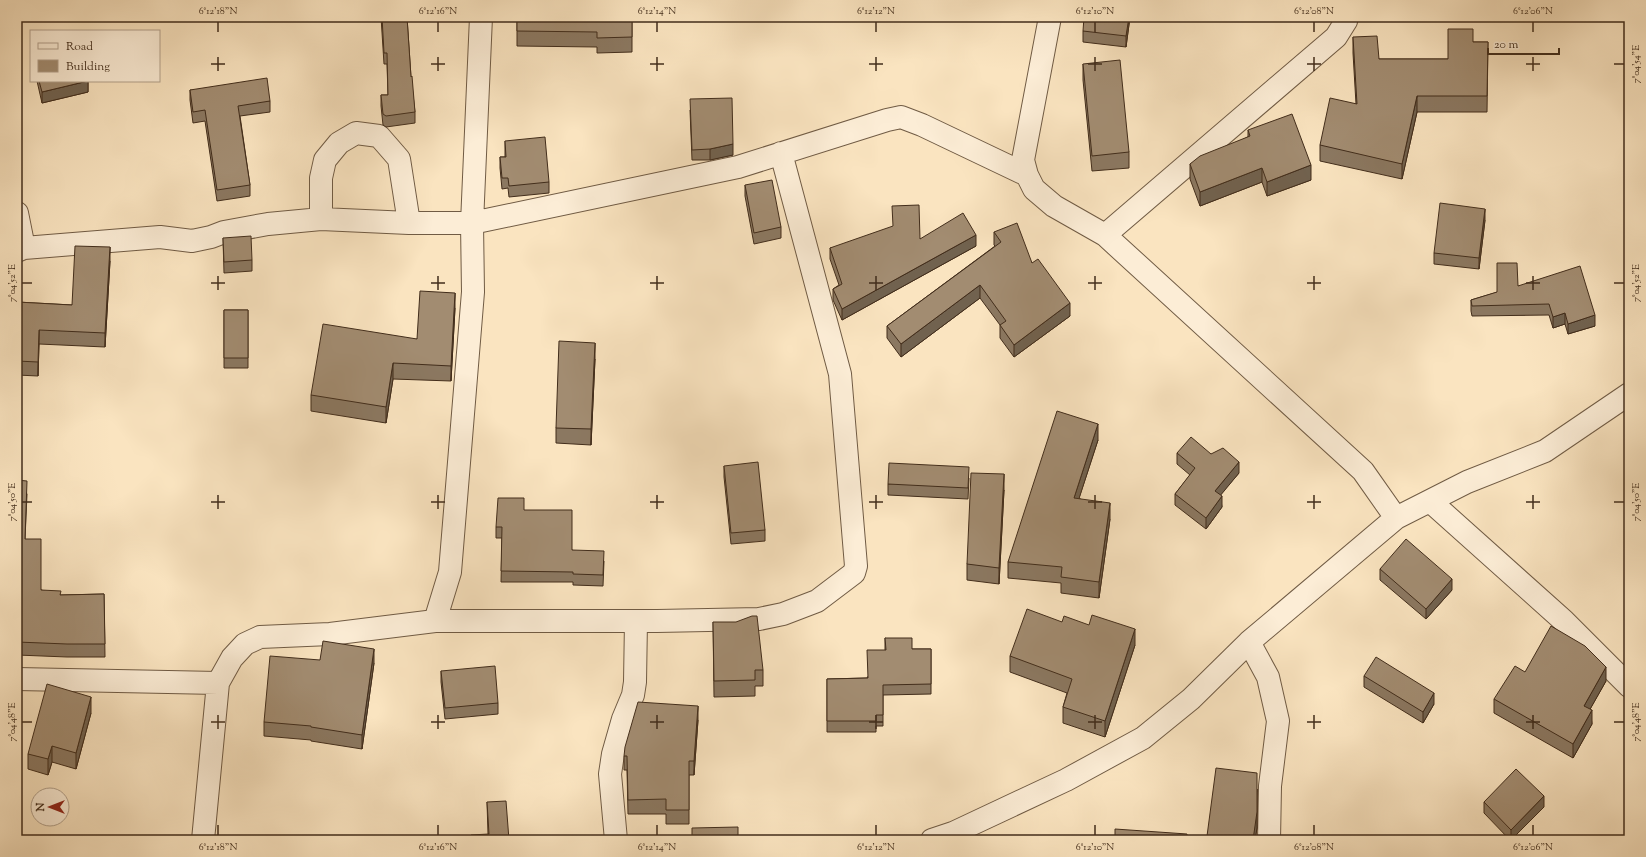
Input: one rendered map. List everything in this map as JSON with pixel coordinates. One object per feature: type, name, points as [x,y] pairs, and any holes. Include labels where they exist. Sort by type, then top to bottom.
[{"type":"street","points":[[435,621],[450,572],[473,292],[472,223],[481,17]]},
{"type":"street","points":[[1050,17],[1023,160],[1026,175],[1034,189],[1054,206],[1105,235],[1363,471],[1396,518]]},
{"type":"street","points":[[1105,235],[1336,37],[1347,17]]},
{"type":"street","points":[[17,213],[20,249],[160,237],[192,241],[211,237],[224,232],[268,224],[321,219],[408,223],[472,223],[730,168],[901,117],[922,125],[1026,175]]},
{"type":"street","points":[[321,219],[321,178],[325,160],[339,143],[356,133],[378,136],[399,159],[408,223]]},
{"type":"street","points":[[203,840],[218,683],[232,658],[245,644],[260,637],[330,634],[435,621],[759,620],[783,614],[817,600],[854,573],[856,566],[840,374],[781,153]]},
{"type":"street","points":[[932,840],[953,833],[1066,780],[1143,738],[1191,699],[1249,642],[1396,518],[1468,482],[1545,451],[1629,394]]},
{"type":"street","points":[[1430,501],[1564,621],[1629,686]]},
{"type":"street","points":[[616,840],[610,774],[613,754],[635,682],[636,621]]},
{"type":"street","points":[[1249,642],[1268,677],[1278,720],[1270,786],[1268,840]]},
{"type":"street","points":[[17,679],[218,683]]},
{"type":"building","points":[[382,17],[407,17],[415,112],[386,116],[383,114],[381,95],[388,95],[387,53],[384,53]]},
{"type":"building","points":[[517,17],[632,17],[632,37],[597,38],[597,32],[517,31]]},
{"type":"building","points":[[1084,17],[1129,17],[1126,36],[1083,31]]},
{"type":"building","points":[[1448,29],[1473,29],[1473,42],[1488,42],[1487,96],[1417,96],[1402,164],[1320,145],[1330,98],[1357,104],[1353,37],[1377,36],[1379,59],[1448,59]]},
{"type":"building","points":[[1120,60],[1129,152],[1092,156],[1083,64]]},
{"type":"building","points":[[267,78],[270,101],[238,106],[250,185],[217,190],[205,110],[193,112],[190,90]]},
{"type":"building","points":[[39,82],[84,82],[42,92]]},
{"type":"building","points":[[732,98],[733,144],[710,149],[692,150],[690,99]]},
{"type":"building","points":[[1292,114],[1311,165],[1267,182],[1262,168],[1200,192],[1190,164],[1200,156],[1250,136],[1248,130]]},
{"type":"building","points":[[545,137],[549,182],[509,186],[508,178],[502,178],[500,157],[506,157],[505,141]]},
{"type":"building","points":[[772,180],[781,227],[754,233],[745,185]]},
{"type":"building","points":[[1440,203],[1485,209],[1479,258],[1434,253]]},
{"type":"building","points":[[919,205],[920,239],[963,213],[976,235],[842,309],[833,289],[842,284],[830,248],[893,226],[892,206]]},
{"type":"building","points":[[1017,223],[1032,263],[1038,259],[1070,303],[1014,345],[1000,325],[1006,321],[980,285],[901,344],[887,326],[1001,242],[994,232]]},
{"type":"building","points":[[251,236],[252,260],[224,262],[223,238]]},
{"type":"building","points":[[75,246],[110,247],[105,333],[39,330],[38,362],[17,361],[17,302],[72,305]]},
{"type":"building","points":[[1497,263],[1517,263],[1518,286],[1580,266],[1595,315],[1568,324],[1565,313],[1553,317],[1549,304],[1472,306],[1471,300],[1497,292]]},
{"type":"building","points":[[420,291],[455,293],[451,366],[393,363],[386,407],[311,395],[323,324],[417,339]]},
{"type":"building","points":[[224,310],[248,310],[248,358],[224,358]]},
{"type":"building","points":[[559,341],[595,343],[591,429],[556,428]]},
{"type":"building","points":[[1057,411],[1098,424],[1074,498],[1110,503],[1099,582],[1061,577],[1062,567],[1008,562]]},
{"type":"building","points":[[1191,437],[1211,454],[1223,448],[1239,462],[1215,491],[1222,496],[1206,518],[1175,494],[1195,468],[1177,453]]},
{"type":"building","points":[[758,462],[765,530],[731,533],[724,466]]},
{"type":"building","points":[[889,463],[969,467],[968,488],[888,484]]},
{"type":"building","points":[[971,473],[1004,474],[999,568],[967,564]]},
{"type":"building","points":[[17,480],[27,481],[25,539],[41,539],[41,590],[61,591],[60,595],[104,594],[105,644],[17,642]]},
{"type":"building","points":[[498,498],[524,498],[524,510],[572,510],[572,550],[604,551],[603,575],[573,574],[573,572],[501,571],[502,527],[496,527]]},
{"type":"building","points":[[1406,539],[1452,579],[1426,609],[1380,569]]},
{"type":"building","points":[[1027,609],[1062,622],[1064,616],[1089,625],[1092,615],[1135,629],[1105,721],[1063,707],[1072,679],[1010,656]]},
{"type":"building","points":[[752,616],[757,616],[763,670],[755,670],[755,680],[714,681],[713,622],[736,622]]},
{"type":"building","points":[[1551,626],[1585,646],[1606,667],[1584,706],[1592,710],[1573,744],[1494,699],[1515,666],[1525,672]]},
{"type":"building","points":[[885,638],[912,638],[912,649],[931,649],[931,684],[883,685],[883,715],[876,715],[876,721],[827,721],[827,679],[868,678],[867,650],[886,650]]},
{"type":"building","points":[[323,641],[374,649],[362,735],[311,726],[264,722],[270,656],[320,660]]},
{"type":"building","points":[[1376,657],[1434,693],[1423,712],[1364,676]]},
{"type":"building","points":[[495,666],[498,703],[445,708],[441,671]]},
{"type":"building","points":[[47,684],[91,697],[76,753],[52,746],[48,759],[28,754]]},
{"type":"building","points":[[638,702],[698,706],[694,761],[689,761],[689,810],[666,810],[666,799],[628,800],[627,756],[624,756],[625,747]]},
{"type":"building","points":[[1216,768],[1257,773],[1257,812],[1253,840],[1233,840],[1207,836]]},
{"type":"building","points":[[1516,769],[1544,796],[1511,830],[1484,802]]},
{"type":"building","points":[[506,801],[509,840],[471,840],[471,835],[489,834],[487,802]]},
{"type":"building","points":[[738,827],[738,840],[692,840],[692,828]]},
{"type":"building","points":[[1115,829],[1187,834],[1187,840],[1115,840]]}]
